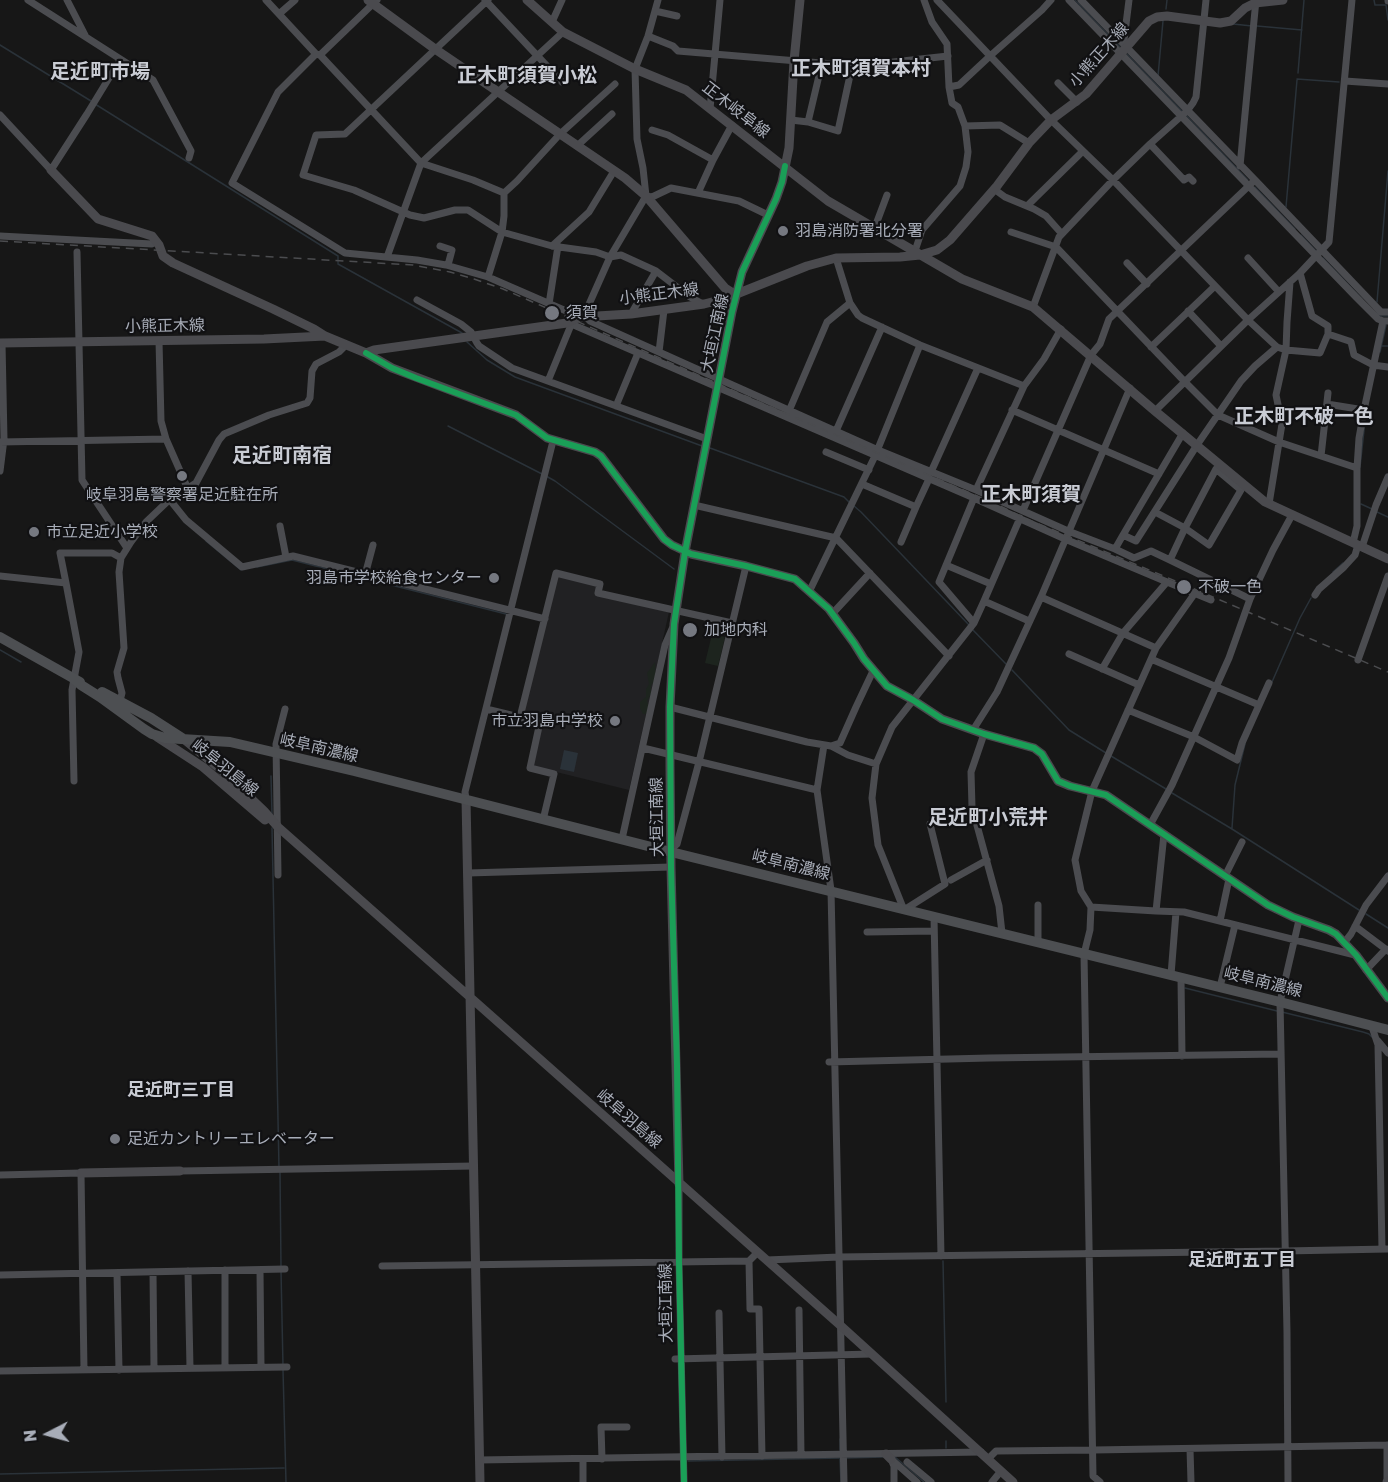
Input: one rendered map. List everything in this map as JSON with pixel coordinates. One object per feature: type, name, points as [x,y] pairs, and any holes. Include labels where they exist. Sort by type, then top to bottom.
[{"type":"main road","name":"岐阜南濃線","points":[[0,637],[74,679],[120,701],[185,740]]},
{"type":"main road","name":"岐阜南濃線","points":[[74,679],[152,734],[165,738],[230,742],[1280,1002],[1374,1032],[1388,1030]]},
{"type":"street","points":[[28,0],[153,80],[191,151],[189,158]]},
{"type":"street","points":[[67,0],[87,38]]},
{"type":"street","points":[[266,0],[421,163],[504,193]]},
{"type":"street","points":[[279,14],[295,0]]},
{"type":"street","points":[[562,82],[487,0],[345,134],[316,135],[303,175],[354,190],[403,213],[424,218],[455,210],[468,210],[502,232],[555,246],[610,256],[621,255],[656,271],[690,297],[704,304]]},
{"type":"street","name":"正木岐阜線","points":[[527,0],[563,32],[635,69],[686,90],[828,201],[962,279],[1034,307],[1155,411],[1269,504],[1388,559]]},
{"type":"street","points":[[552,22],[562,0]]},
{"type":"street","points":[[584,317],[610,256],[646,196],[637,139],[635,69],[648,36],[658,0]]},
{"type":"street","points":[[711,109],[720,0]]},
{"type":"street","name":"大垣江南線","points":[[684,1482],[679,1359],[677,1262],[679,1184],[674,1065],[671,867],[670,707],[674,624],[685,552],[736,294],[742,272],[777,199],[789,148],[800,0]]},
{"type":"street","points":[[918,253],[922,230],[960,186],[968,152],[965,126],[958,107],[952,104],[947,44],[932,22],[924,0]]},
{"type":"street","points":[[937,0],[1052,120],[1277,347],[1320,353],[1328,334],[1328,326],[1312,316],[1300,273]]},
{"type":"street","points":[[949,87],[960,85],[1051,0]]},
{"type":"street","points":[[1068,0],[1124,50]]},
{"type":"street","points":[[1081,0],[1248,186],[1381,312],[1388,312]]},
{"type":"street","points":[[1124,50],[1130,0]]},
{"type":"street","points":[[1034,307],[1062,234],[1113,180],[1193,103],[1196,97],[1206,0]]},
{"type":"street","points":[[1240,166],[1256,1],[1283,0]]},
{"type":"street","points":[[1155,411],[1248,320],[1300,273],[1329,242],[1352,0]]},
{"type":"street","points":[[736,294],[725,288],[646,196],[614,171],[435,49],[373,1],[278,92],[232,183],[345,253],[448,265],[488,277],[584,317],[718,383],[975,494],[1211,600]]},
{"type":"street","name":"小熊正木線","points":[[1,343],[325,336],[366,353],[374,350],[569,324],[584,317],[631,314],[716,302],[807,266],[836,258],[937,250],[950,240],[994,189],[1029,143],[1052,120],[1086,94],[1149,21],[1167,16],[1220,23],[1231,21],[1256,1]]},
{"type":"street","points":[[655,11],[677,16]]},
{"type":"street","points":[[387,257],[421,163],[563,32]]},
{"type":"street","points":[[648,36],[673,46],[678,51],[852,66],[948,56]]},
{"type":"street","points":[[51,170],[120,60]]},
{"type":"street","points":[[808,122],[822,63]]},
{"type":"street","points":[[791,120],[808,122],[837,131],[852,66]]},
{"type":"street","points":[[1345,81],[1388,84]]},
{"type":"street","points":[[1059,83],[1077,102]]},
{"type":"street","points":[[488,277],[502,232],[504,193],[560,134],[615,84]]},
{"type":"street","points":[[1184,113],[1255,180],[1378,319],[1386,321],[1373,365],[1359,438],[1358,545]]},
{"type":"street","points":[[577,146],[612,114]]},
{"type":"street","points":[[0,115],[98,219],[147,234],[154,238],[163,256],[173,263],[273,309],[325,336]]},
{"type":"street","points":[[698,193],[732,125]]},
{"type":"street","points":[[965,126],[1000,125],[1029,143]]},
{"type":"street","points":[[652,130],[668,135],[713,160]]},
{"type":"street","points":[[1150,144],[1184,180],[1189,177],[1193,182]]},
{"type":"street","points":[[1027,206],[1083,151]]},
{"type":"street","points":[[549,303],[555,246],[589,212],[614,171]]},
{"type":"street","points":[[1024,508],[1091,355],[1100,344],[1109,319],[1255,180]]},
{"type":"street","points":[[646,196],[652,197],[670,188],[739,201],[768,215]]},
{"type":"street","points":[[994,189],[1005,197],[1046,216],[1062,234]]},
{"type":"street","points":[[875,227],[887,195]]},
{"type":"street","points":[[1011,232],[1056,247],[1218,415],[1279,442],[1357,468]]},
{"type":"street","points":[[0,236],[152,244],[156,241]]},
{"type":"street","points":[[440,246],[452,250],[448,265]]},
{"type":"street","points":[[77,252],[82,480],[127,548]]},
{"type":"street","points":[[836,258],[850,303],[862,318],[920,345],[1024,386]]},
{"type":"street","points":[[1248,258],[1279,292]]},
{"type":"street","points":[[1126,263],[1147,284]]},
{"type":"street","points":[[631,314],[656,271]]},
{"type":"street","points":[[1269,504],[1282,424],[1276,395],[1286,350],[1290,282]]},
{"type":"street","points":[[1151,347],[1215,286]]},
{"type":"street","points":[[417,300],[468,329],[468,337],[512,368],[707,439]]},
{"type":"street","points":[[789,411],[827,322],[850,303]]},
{"type":"street","points":[[659,352],[664,310]]},
{"type":"street","points":[[1188,311],[1221,346]]},
{"type":"street","points":[[548,381],[569,324],[789,411],[836,431],[877,453]]},
{"type":"street","points":[[836,431],[882,327]]},
{"type":"street","points":[[974,623],[939,582],[1012,410],[1024,386],[1044,359],[1061,329]]},
{"type":"street","points":[[1328,334],[1351,342],[1354,356],[1373,365],[1388,367]]},
{"type":"street","points":[[159,341],[161,421],[166,439],[188,489]]},
{"type":"street","points":[[0,471],[1,343]]},
{"type":"street","points":[[120,701],[122,693],[117,672],[124,648],[119,577],[121,558],[127,548],[146,522],[170,500],[196,483],[224,434],[308,403],[312,371],[316,364],[339,352],[345,345]]},
{"type":"street","points":[[809,592],[877,453],[920,345]]},
{"type":"street","points":[[1123,535],[1136,541],[1218,415],[1248,374],[1277,347]]},
{"type":"street","points":[[366,353],[416,378],[516,415],[553,441],[602,456],[664,539],[672,545],[685,552],[795,579],[833,613],[873,672],[887,686],[942,718],[984,734],[1034,748],[1042,754],[1058,781],[1106,795],[1268,905],[1336,934],[1356,955],[1388,998]]},
{"type":"street","points":[[616,406],[638,353]]},
{"type":"street","points":[[901,542],[978,368]]},
{"type":"street","points":[[974,730],[997,692],[1041,597],[1130,388]]},
{"type":"street","points":[[1321,456],[1328,393]]},
{"type":"street","points":[[1327,404],[1364,410]]},
{"type":"street","points":[[1012,410],[1159,474]]},
{"type":"street","points":[[1115,549],[1183,433]]},
{"type":"street","points":[[2,442],[166,439]]},
{"type":"street","points":[[480,1482],[465,792],[553,441]]},
{"type":"street","points":[[826,452],[869,470]]},
{"type":"street","points":[[1155,512],[1185,528],[1209,545],[1241,490],[1216,469],[1185,528],[1170,560]]},
{"type":"street","points":[[1316,595],[1319,589],[1355,555],[1388,477]]},
{"type":"street","points":[[862,484],[916,507]]},
{"type":"street","points":[[975,494],[1020,518],[1066,535],[1115,549],[1134,558],[1151,551],[1250,599]]},
{"type":"street","points":[[170,500],[186,520],[242,567],[293,556],[545,619]]},
{"type":"street","points":[[694,505],[836,538],[949,656]]},
{"type":"street","points":[[1150,825],[1194,737],[1229,658],[1250,599],[1292,515]]},
{"type":"street","points":[[930,824],[945,884],[904,910],[878,845],[872,798],[876,764],[892,727],[974,623],[1020,518]]},
{"type":"street","points":[[280,526],[286,557]]},
{"type":"street","points":[[365,574],[373,545]]},
{"type":"street","points":[[74,781],[72,690],[79,652],[60,553],[112,553],[121,558]]},
{"type":"street","points":[[946,565],[991,584]]},
{"type":"street","points":[[671,850],[677,844],[699,762],[746,566]]},
{"type":"street","points":[[520,717],[556,573],[600,584],[598,593],[732,623]]},
{"type":"street","points":[[833,613],[870,573]]},
{"type":"street","points":[[0,576],[66,583]]},
{"type":"street","points":[[1358,660],[1388,578]]},
{"type":"street","points":[[1102,669],[1123,633],[1167,582]]},
{"type":"street","points":[[1100,1482],[1093,1476],[1084,954],[1090,930],[1091,907],[1081,891],[1075,860],[1092,791],[1139,685],[1156,648],[1195,593]]},
{"type":"street","points":[[1041,597],[1156,648]]},
{"type":"street","points":[[984,601],[1029,621]]},
{"type":"street","points":[[622,840],[665,645],[674,624]]},
{"type":"street","points":[[1069,654],[1139,685]]},
{"type":"street","points":[[1151,659],[1259,705]]},
{"type":"street","points":[[670,707],[807,742],[828,745],[840,743],[873,672]]},
{"type":"street","points":[[1128,710],[1194,737],[1238,760],[1242,743],[1269,683]]},
{"type":"street","points":[[278,875],[276,744],[285,709]]},
{"type":"street","points":[[486,709],[540,722],[530,768],[554,774],[543,820]]},
{"type":"street","name":"岐阜羽島線","points":[[152,734],[203,767],[265,820],[278,827]]},
{"type":"street","points":[[984,734],[971,772],[972,807],[999,906],[1002,933]]},
{"type":"street","name":"岐阜羽島線","points":[[185,740],[220,769],[278,827],[767,1260],[1013,1482]]},
{"type":"street","points":[[828,745],[848,755],[876,764]]},
{"type":"street","points":[[828,745],[817,790],[831,890],[837,1257],[842,1355],[844,1482]]},
{"type":"street","points":[[643,748],[817,790]]},
{"type":"street","points":[[1156,911],[1164,834]]},
{"type":"street","points":[[1220,921],[1227,878],[1242,842]]},
{"type":"street","points":[[951,880],[987,860]]},
{"type":"street","points":[[468,873],[671,867]]},
{"type":"street","points":[[1344,943],[1366,905],[1388,876]]},
{"type":"street","points":[[1038,905],[1038,942]]},
{"type":"street","points":[[1091,907],[1184,912],[1356,955]]},
{"type":"street","points":[[1176,912],[1176,976],[1182,1056]]},
{"type":"street","points":[[934,916],[941,1256]]},
{"type":"street","points":[[1288,1482],[1280,1002],[1299,920]]},
{"type":"street","points":[[1220,987],[1235,925]]},
{"type":"street","points":[[1355,926],[1387,950],[1366,970]]},
{"type":"street","points":[[867,932],[934,931]]},
{"type":"street","points":[[1374,1032],[1388,1053]]},
{"type":"street","points":[[767,1260],[1385,1249],[1377,1045],[1374,1032]]},
{"type":"street","points":[[833,1062],[1280,1054]]},
{"type":"street","points":[[0,1175],[474,1166]]},
{"type":"street","points":[[81,1173],[84,1370]]},
{"type":"street","points":[[382,1266],[749,1261],[758,1252]]},
{"type":"street","points":[[749,1261],[750,1309],[759,1309],[762,1456]]},
{"type":"street","points":[[0,1275],[285,1269]]},
{"type":"street","points":[[225,1270],[225,1368]]},
{"type":"street","points":[[260,1270],[261,1367]]},
{"type":"street","points":[[188,1271],[190,1368]]},
{"type":"street","points":[[153,1272],[154,1369]]},
{"type":"street","points":[[117,1273],[119,1370]]},
{"type":"street","points":[[799,1310],[801,1455]]},
{"type":"street","points":[[719,1313],[722,1457]]},
{"type":"street","points":[[679,1359],[872,1354]]},
{"type":"street","points":[[0,1371],[287,1367]]},
{"type":"street","points":[[602,1459],[601,1427],[627,1426]]},
{"type":"street","points":[[479,1460],[801,1455],[984,1456],[996,1451],[1388,1445],[1388,1482]]},
{"type":"street","points":[[1190,1449],[1191,1482]]},
{"type":"street","points":[[889,1456],[894,1466],[894,1482]]},
{"type":"street","points":[[889,1456],[918,1482]]},
{"type":"street","points":[[583,1459],[583,1482]]},
{"type":"street","points":[[907,1461],[931,1482]]},
{"type":"street","points":[[992,1482],[1001,1471]]},
{"type":"shaded area","points":[[556,575],[597,585],[595,595],[669,612],[629,790],[532,766],[543,719],[524,713]]},
{"type":"shaded area","points":[[712,634],[725,637],[718,666],[705,663]]},
{"type":"shaded area","points":[[655,662],[656,678],[647,701],[649,707],[646,714],[643,714],[640,702],[646,697],[649,684],[647,673]]},
{"type":"shaded area","points":[[564,750],[578,753],[574,772],[560,769]]},
{"type":"waterway","points":[[1075,0],[1120,47]]},
{"type":"waterway","points":[[1166,9],[1167,0]]},
{"type":"waterway","points":[[1298,73],[1304,0]]},
{"type":"waterway","points":[[1374,0],[1375,5],[1386,5],[1388,20]]},
{"type":"waterway","points":[[1158,76],[1163,21]]},
{"type":"waterway","points":[[1233,24],[1252,26]]},
{"type":"waterway","points":[[1257,26],[1302,30]]},
{"type":"waterway","points":[[0,45],[91,101]]},
{"type":"waterway","points":[[1127,54],[1182,111]]},
{"type":"waterway","points":[[1297,79],[1339,82]]},
{"type":"waterway","points":[[1286,207],[1297,80]]},
{"type":"waterway","points":[[95,104],[338,256],[338,264],[462,333]]},
{"type":"waterway","points":[[1186,115],[1248,180]]},
{"type":"waterway","points":[[1377,302],[1388,171]]},
{"type":"waterway","points":[[1255,187],[1295,229]]},
{"type":"waterway","points":[[1301,235],[1316,251]]},
{"type":"waterway","points":[[1323,258],[1362,299]]},
{"type":"waterway","points":[[1376,313],[1388,316]]},
{"type":"waterway","points":[[1380,352],[1386,325]]},
{"type":"waterway","points":[[467,342],[487,360],[515,377],[702,446]]},
{"type":"waterway","points":[[1382,346],[1388,346]]},
{"type":"waterway","points":[[1360,467],[1365,421]]},
{"type":"waterway","points":[[448,426],[542,474]]},
{"type":"waterway","points":[[710,448],[844,497],[850,503]]},
{"type":"waterway","points":[[546,476],[674,569]]},
{"type":"waterway","points":[[92,490],[154,488],[164,499]]},
{"type":"waterway","points":[[1361,504],[1372,509]]},
{"type":"waterway","points":[[854,506],[969,625]]},
{"type":"waterway","points":[[1377,512],[1388,517]]},
{"type":"waterway","points":[[206,541],[241,570]]},
{"type":"waterway","points":[[257,567],[292,560],[506,614]]},
{"type":"waterway","points":[[1333,572],[1343,563]]},
{"type":"waterway","points":[[1272,682],[1311,598]]},
{"type":"waterway","points":[[972,629],[1006,664]]},
{"type":"waterway","points":[[0,650],[21,662]]},
{"type":"waterway","points":[[1012,670],[1069,730],[1106,753]]},
{"type":"waterway","points":[[1232,828],[1235,785],[1245,744]]},
{"type":"waterway","points":[[1111,756],[1166,789]]},
{"type":"waterway","points":[[271,776],[272,814]]},
{"type":"waterway","points":[[1172,793],[1359,910]]},
{"type":"waterway","points":[[272,828],[279,1168]]},
{"type":"waterway","points":[[1366,914],[1388,928]]},
{"type":"waterway","points":[[1185,988],[1277,1011]]},
{"type":"waterway","points":[[1282,1012],[1363,1032],[1372,1037]]},
{"type":"waterway","points":[[280,1172],[281,1267]]},
{"type":"waterway","points":[[943,1261],[946,1402]]},
{"type":"waterway","points":[[281,1271],[283,1366]]},
{"type":"waterway","points":[[283,1370],[286,1482]]},
{"type":"waterway","points":[[840,1439],[840,1450]]},
{"type":"waterway","points":[[946,1441],[946,1448]]},
{"type":"waterway","points":[[846,1458],[884,1457]]},
{"type":"waterway","points":[[895,1457],[924,1482]]},
{"type":"waterway","points":[[688,1461],[842,1458]]},
{"type":"waterway","points":[[840,1459],[841,1482]]},
{"type":"waterway","points":[[0,1474],[284,1468]]},
{"type":"railway","points":[[0,241],[413,265],[474,279],[503,289],[1027,519],[1388,672]]},
{"type":"cycle path","points":[[684,1482],[677,1065],[671,867],[670,707],[674,624],[685,552],[732,312],[742,272],[776,199],[785,166]]},
{"type":"cycle path","points":[[366,353],[416,378],[516,415],[547,438],[595,452],[601,456],[664,539],[672,545],[691,554],[795,579],[829,609],[864,659],[887,686],[942,719],[1034,748],[1042,754],[1058,781],[1106,795],[1268,905],[1336,934],[1356,955],[1388,998]]},
{"type":"place","name":"羽島消防署北分署","points":[[783,231]]},
{"type":"place","name":"須賀","points":[[552,313]]},
{"type":"place","name":"岐阜羽島警察署足近駐在所","points":[[182,476]]},
{"type":"place","name":"市立足近小学校","points":[[34,532]]},
{"type":"place","name":"羽島市学校給食センター","points":[[494,578]]},
{"type":"place","name":"不破一色","points":[[1184,587]]},
{"type":"place","name":"加地内科","points":[[690,630]]},
{"type":"place","name":"市立羽島中学校","points":[[615,721]]},
{"type":"place","name":"足近カントリーエレベーター","points":[[115,1139]]},
{"type":"district","name":"正木町須賀本村","points":[[861,69]]},
{"type":"district","name":"足近町市場","points":[[100,72]]},
{"type":"district","name":"正木町須賀小松","points":[[527,76]]},
{"type":"district","name":"正木町不破一色","points":[[1304,417]]},
{"type":"district","name":"足近町南宿","points":[[282,456]]},
{"type":"district","name":"正木町須賀","points":[[1031,495]]},
{"type":"district","name":"足近町小荒井","points":[[988,818]]},
{"type":"district","name":"足近町三丁目","points":[[181,1090]]},
{"type":"district","name":"足近町五丁目","points":[[1242,1260]]}]
